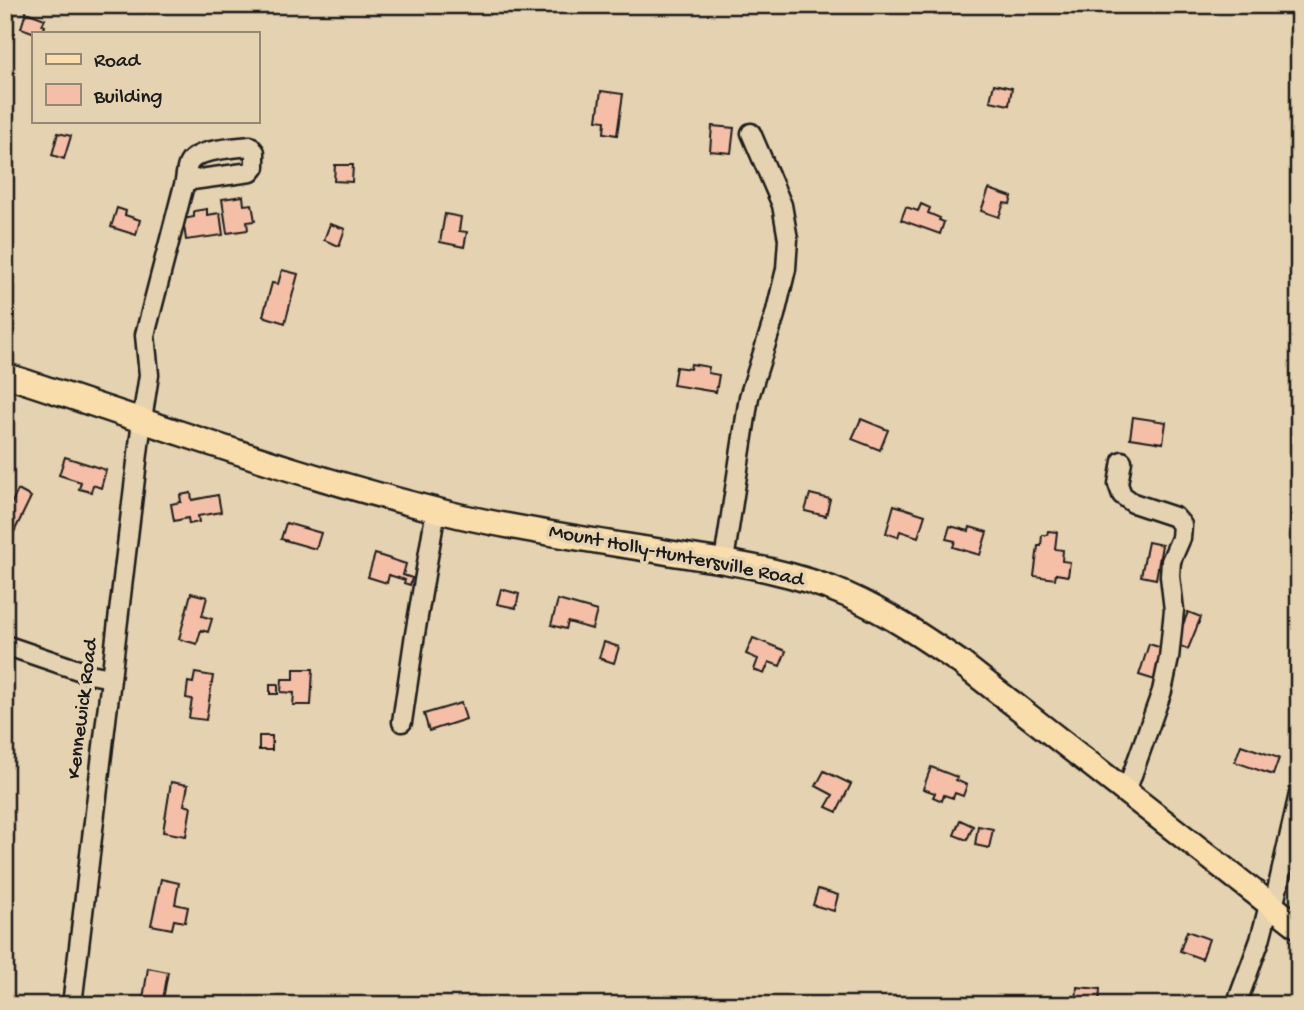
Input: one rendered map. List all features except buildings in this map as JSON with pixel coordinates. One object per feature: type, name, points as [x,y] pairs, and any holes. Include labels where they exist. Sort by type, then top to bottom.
[{"type":"main road","name":"Mount Holly-Huntersville Road","points":[[5,375],[345,486],[436,510],[484,521],[724,561],[809,581],[846,595],[889,616],[961,663],[1299,927]]},
{"type":"street","points":[[724,561],[749,397],[786,269],[788,239],[782,205],[751,133]]},
{"type":"street","name":"Kennewick Road","points":[[72,1005],[149,375],[145,335],[185,181]]},
{"type":"street","points":[[1122,461],[1118,484],[1122,495],[1133,503],[1175,517],[1182,525],[1181,538],[1171,561],[1174,610],[1169,658],[1162,691],[1126,792]]},
{"type":"street","points":[[402,722],[436,510]]},
{"type":"street","points":[[5,645],[90,674],[111,678]]},
{"type":"street","points":[[1236,1005],[1271,906],[1299,794]]}]
